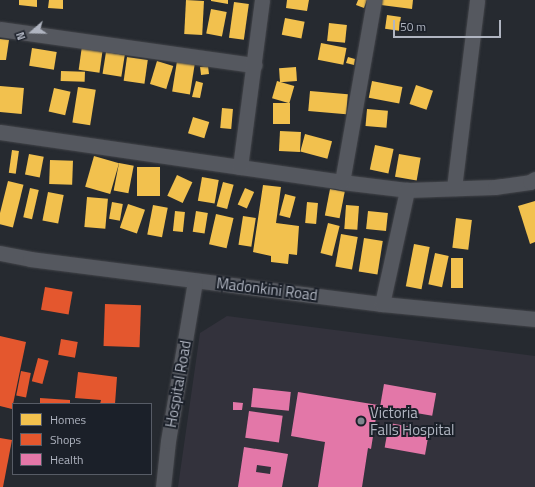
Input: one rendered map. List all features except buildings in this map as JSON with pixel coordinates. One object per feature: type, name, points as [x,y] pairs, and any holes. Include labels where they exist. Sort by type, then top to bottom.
[{"type":"street","points":[[240,167],[262,0]]},
{"type":"street","points":[[342,182],[374,0]]},
{"type":"street","points":[[454,188],[477,0]]},
{"type":"street","points":[[0,29],[254,65]]},
{"type":"street","points":[[0,132],[342,182],[407,190],[495,187],[530,182],[535,179]]},
{"type":"street","points":[[382,304],[407,190]]},
{"type":"street","name":"Madonkini Road","points":[[0,253],[382,304],[535,319]]},
{"type":"street","name":"Hospital Road","points":[[163,487],[168,441],[195,280]]},
{"type":"shaded area","name":"Victoria Falls Hospital","points":[[227,316],[535,356],[535,487],[178,487],[200,333]]},
{"type":"place","name":"Victoria Falls Hospital","points":[[361,421]]}]
